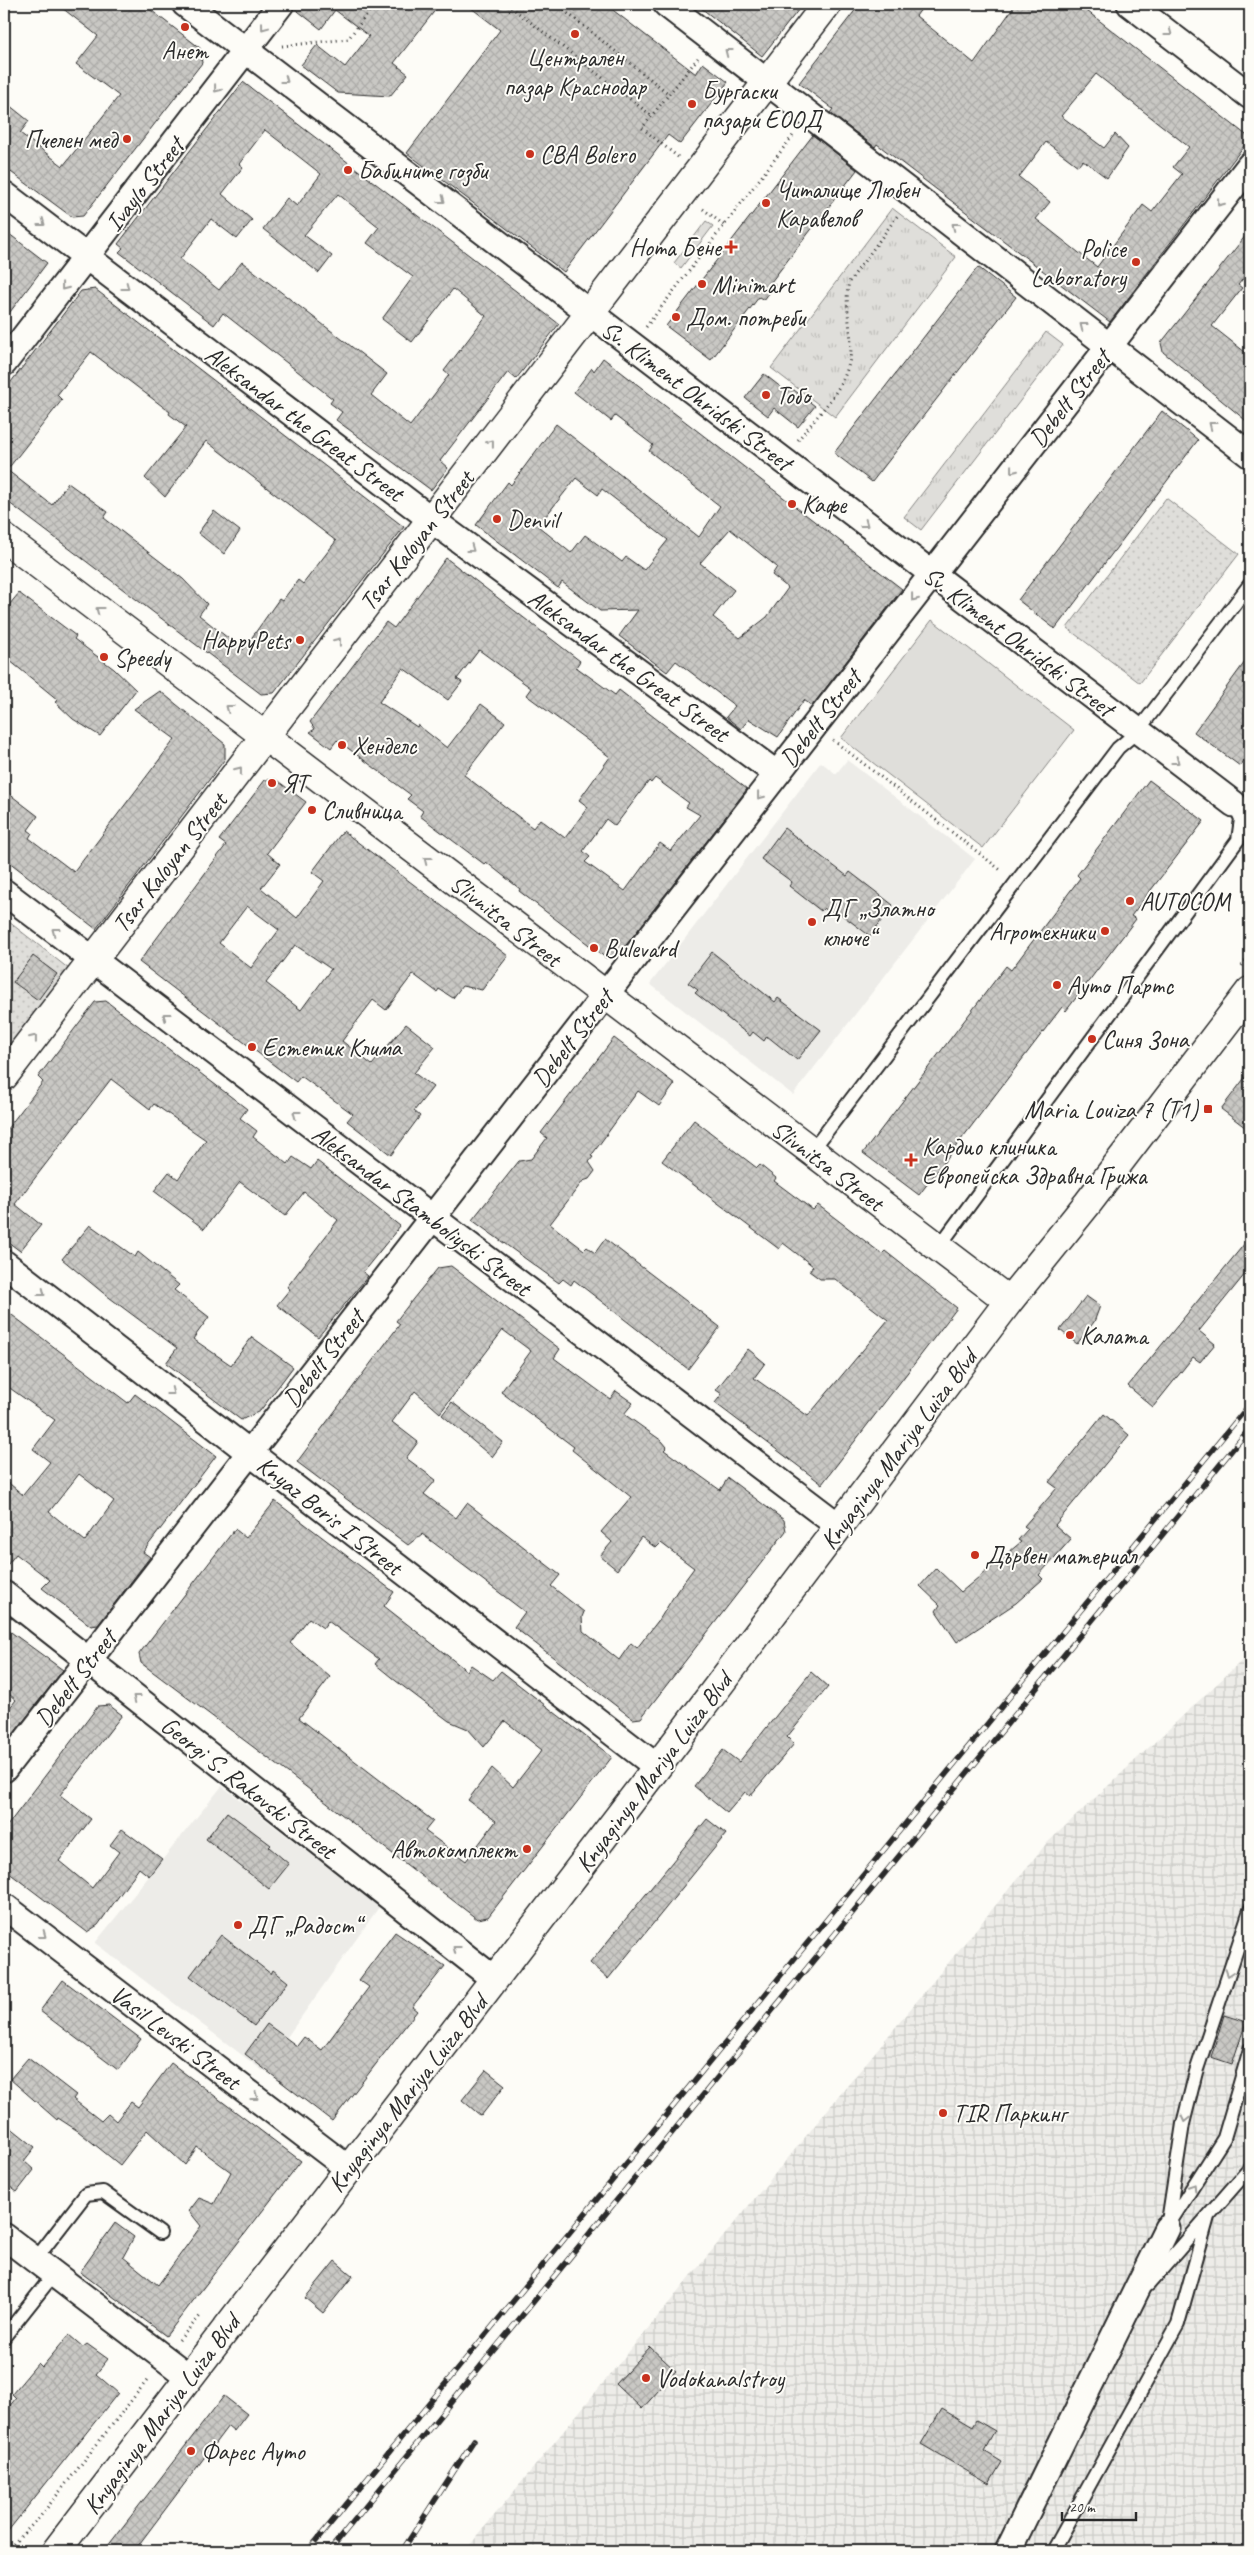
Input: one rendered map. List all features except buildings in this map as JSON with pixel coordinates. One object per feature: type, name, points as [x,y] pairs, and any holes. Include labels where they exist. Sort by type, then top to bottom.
[{"type":"street","name":"Sv. Kliment Ohridski Street","points":[[186,4],[1137,732],[1234,804]]},
{"type":"street","name":"Ivaylo Street","points":[[4,363],[87,258],[281,4]]},
{"type":"street","points":[[666,4],[1250,455]]},
{"type":"street","name":"Tsar Kaloyan Street","points":[[4,1076],[828,4]]},
{"type":"street","points":[[1130,4],[1250,96]]},
{"type":"street","name":"Debelt Street","points":[[4,1769],[1250,165]]},
{"type":"street","name":"Aleksandar the Great Street","points":[[4,194],[432,520],[777,774]]},
{"type":"street","name":"Slivnitsa Street","points":[[4,538],[266,736],[604,996],[1009,1301]]},
{"type":"street","name":"Aleksandar Stamboliyski Street","points":[[4,892],[840,1527]]},
{"type":"street","name":"Knyaginya Mariya Luiza Blvd","points":[[56,2551],[840,1527],[1009,1301],[1088,1203],[1250,991]]},
{"type":"street","name":"Knyaz Boris I Street","points":[[4,1263],[657,1767]]},
{"type":"street","name":"Georgi S. Rakovski Street","points":[[4,1594],[494,1979]]},
{"type":"street","name":"Vasil Levski Street","points":[[4,1906],[349,2169]]},
{"type":"street","points":[[1008,2551],[1166,2228]]},
{"type":"street","points":[[4,2236],[189,2377]]},
{"type":"lane","points":[[811,1152],[1118,748],[1137,732],[1250,584]]},
{"type":"lane","points":[[938,1248],[1230,851],[1241,830],[1241,819],[1234,804]]},
{"type":"lane","points":[[1166,2228],[1184,2124],[1196,2072],[1250,1910]]},
{"type":"lane","points":[[1166,2228],[1224,2138],[1250,2049]]},
{"type":"lane","points":[[1124,2312],[1250,2168]]},
{"type":"lane","points":[[4,2337],[86,2194],[103,2192],[160,2234]]},
{"type":"lane","points":[[1053,2551],[1178,2324],[1208,2217]]},
{"type":"path","points":[[247,50],[348,39],[375,4]]},
{"type":"path","points":[[507,4],[652,116]]},
{"type":"path","points":[[556,4],[669,94]]},
{"type":"path","points":[[562,9],[567,4]]},
{"type":"path","points":[[698,173],[642,128],[712,40]]},
{"type":"path","points":[[632,345],[809,115]]},
{"type":"path","points":[[782,460],[845,379],[851,350],[846,294],[849,282],[914,194]]},
{"type":"path","points":[[815,726],[1016,883]]},
{"type":"path","points":[[4,936],[8,922]]},
{"type":"shaded area","name":"ДГ „Златно ключе“","points":[[847,760],[975,859],[793,1095],[650,984],[821,762],[836,774]]},
{"type":"shaded area","points":[[1250,1653],[1250,2551],[465,2551],[1046,1844]]},
{"type":"shaded area","name":"ДГ „Радост“","points":[[222,1786],[379,1907],[263,2071],[95,1943]]},
{"type":"green space","points":[[892,208],[956,257],[835,417],[771,368]]},
{"type":"green space","points":[[706,221],[713,226],[681,268],[674,263]]},
{"type":"green space","points":[[1046,332],[1063,345],[921,530],[904,517]]},
{"type":"green space","points":[[1166,498],[1239,554],[1140,683],[1067,628]]},
{"type":"green space","points":[[932,620],[1074,730],[983,848],[841,738]]},
{"type":"green space","points":[[4,918],[69,969],[4,1053]]},
{"type":"railway","points":[[308,2551],[1250,1404]]},
{"type":"railway","points":[[329,2551],[1250,1428]]},
{"type":"railway","points":[[402,2551],[474,2440]]},
{"type":"place","name":"Анет","points":[[185,27]]},
{"type":"place","name":"Централен пазар Краснодар","points":[[575,34]]},
{"type":"place","name":"Бургаски пазари ЕООД","points":[[692,104]]},
{"type":"place","name":"Пчелен мед","points":[[127,139]]},
{"type":"place","name":"CBA Bolero","points":[[530,154]]},
{"type":"place","name":"Бабините гозби","points":[[348,170]]},
{"type":"place","name":"Читалище Любен Каравелов","points":[[766,203]]},
{"type":"place","name":"Нота Бене","points":[[731,247]]},
{"type":"place","name":"Police Laboratory","points":[[1136,262]]},
{"type":"place","name":"Minimart","points":[[702,284]]},
{"type":"place","name":"Дом. потреби","points":[[676,317]]},
{"type":"place","name":"Тобо","points":[[766,395]]},
{"type":"place","name":"Кафе","points":[[792,504]]},
{"type":"place","name":"Denvil","points":[[497,519]]},
{"type":"place","name":"HappyPets","points":[[300,640]]},
{"type":"place","name":"Speedy","points":[[104,657]]},
{"type":"place","name":"Хенделс","points":[[342,745]]},
{"type":"place","name":"ЯТ","points":[[272,783]]},
{"type":"place","name":"Сливница","points":[[312,810]]},
{"type":"place","name":"AUTOCOM","points":[[1130,901]]},
{"type":"place","name":"ДГ „Златно ключе“","points":[[812,922]]},
{"type":"place","name":"Агротехники","points":[[1105,931]]},
{"type":"place","name":"Bulevard","points":[[594,948]]},
{"type":"place","name":"Ауто Партс","points":[[1057,985]]},
{"type":"place","name":"Синя Зона","points":[[1092,1039]]},
{"type":"place","name":"Естетик Клима","points":[[252,1047]]},
{"type":"place","name":"Maria Louiza 7 (T1)","points":[[1208,1109]]},
{"type":"place","name":"Кардио клиника Европейска Здравна Грижа","points":[[911,1160]]},
{"type":"place","name":"Калата","points":[[1070,1335]]},
{"type":"place","name":"Дървен материал","points":[[975,1555]]},
{"type":"place","name":"Автокомплект","points":[[527,1849]]},
{"type":"place","name":"ДГ „Радост“","points":[[238,1925]]},
{"type":"place","name":"TIR Паркинг","points":[[943,2113]]},
{"type":"place","name":"Vodokanalstroy","points":[[646,2378]]},
{"type":"place","name":"Фарес Ауто","points":[[191,2451]]}]
